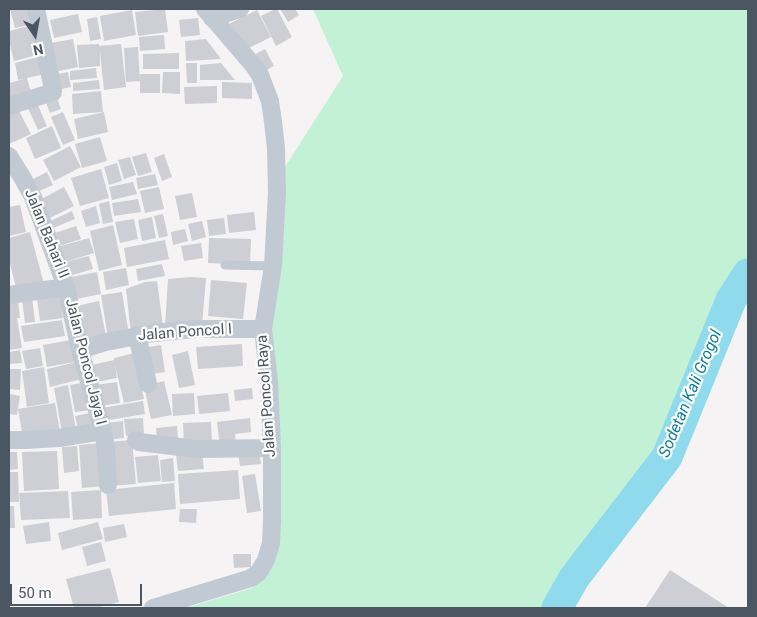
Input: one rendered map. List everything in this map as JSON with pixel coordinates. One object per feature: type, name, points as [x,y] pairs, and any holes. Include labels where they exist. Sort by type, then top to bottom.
[{"type":"street","points":[[9,106],[53,92],[36,9]]},
{"type":"street","points":[[209,14],[240,9]]},
{"type":"street","name":"Jalan Poncol Raya","points":[[153,608],[251,578],[259,572],[266,560],[271,543],[272,448],[269,381],[263,329],[273,266],[277,193],[276,148],[270,101],[260,75],[209,14]]},
{"type":"street","name":"Jalan Bahari II","points":[[9,156],[33,197],[66,287]]},
{"type":"street","points":[[9,295],[66,287]]},
{"type":"street","name":"Jalan Poncol Jaya I","points":[[9,440],[67,437],[103,432],[80,350],[66,287]]},
{"type":"street","name":"Jalan Poncol I","points":[[80,350],[154,333],[195,329],[263,329]]},
{"type":"street","points":[[137,336],[148,384]]},
{"type":"street","points":[[103,432],[108,485]]},
{"type":"street","points":[[136,440],[139,442],[196,449],[272,448]]},
{"type":"lane","points":[[225,265],[273,266]]},
{"type":"green space","points":[[313,9],[748,9],[748,274],[731,300],[667,457],[574,578],[557,608],[186,608],[252,588],[279,549],[280,452],[267,344],[278,178],[343,76]]},
{"type":"building","points":[[10,9],[32,9],[35,24],[15,28]]},
{"type":"building","points":[[165,9],[168,32],[138,36],[135,12]]},
{"type":"building","points":[[277,9],[292,37],[276,46],[261,16]]},
{"type":"building","points":[[280,9],[295,9],[299,15],[288,22]]},
{"type":"building","points":[[132,10],[136,35],[104,41],[100,16]]},
{"type":"building","points":[[257,10],[271,37],[243,51],[229,24]]},
{"type":"building","points":[[78,14],[82,32],[54,38],[50,20]]},
{"type":"building","points":[[97,17],[101,39],[90,41],[87,19]]},
{"type":"building","points":[[198,18],[200,35],[181,37],[179,20]]},
{"type":"building","points":[[33,25],[41,54],[14,61],[9,41],[9,31]]},
{"type":"building","points":[[164,35],[165,49],[140,51],[139,37]]},
{"type":"building","points":[[73,39],[78,67],[50,73],[45,44]]},
{"type":"building","points":[[206,39],[221,59],[186,61],[185,41]]},
{"type":"building","points":[[99,44],[99,46],[121,44],[126,87],[104,90],[100,51],[100,66],[79,68],[77,45]]},
{"type":"building","points":[[138,47],[140,81],[126,82],[124,48]]},
{"type":"building","points":[[265,49],[274,66],[261,73],[252,56]]},
{"type":"building","points":[[179,53],[179,69],[143,69],[143,54]]},
{"type":"building","points":[[41,56],[45,74],[18,80],[15,63]]},
{"type":"building","points":[[186,63],[197,63],[197,83],[187,83]]},
{"type":"building","points":[[221,63],[235,80],[200,80],[200,65]]},
{"type":"building","points":[[96,68],[97,78],[70,80],[70,71]]},
{"type":"building","points":[[68,72],[71,87],[56,90],[53,75]]},
{"type":"building","points":[[163,72],[180,72],[180,94],[162,93]]},
{"type":"building","points":[[140,74],[160,74],[160,93],[140,93]]},
{"type":"building","points":[[27,78],[32,96],[9,100],[9,83]]},
{"type":"building","points":[[99,80],[100,89],[73,91],[73,83]]},
{"type":"building","points":[[222,82],[252,83],[252,99],[222,98]]},
{"type":"building","points":[[217,86],[217,103],[185,104],[184,87]]},
{"type":"building","points":[[101,91],[103,112],[73,114],[72,94]]},
{"type":"building","points":[[56,95],[61,109],[50,113],[45,100]]},
{"type":"building","points":[[37,103],[47,126],[38,130],[28,108]]},
{"type":"building","points":[[18,109],[31,134],[9,144],[9,113]]},
{"type":"building","points":[[63,112],[75,140],[63,145],[51,117]]},
{"type":"building","points":[[104,112],[108,132],[78,139],[74,119]]},
{"type":"building","points":[[52,126],[61,148],[35,159],[26,138]]},
{"type":"building","points":[[100,137],[107,161],[82,168],[75,144]]},
{"type":"building","points":[[70,146],[81,167],[54,181],[43,160]]},
{"type":"building","points":[[146,153],[152,172],[138,176],[132,157]]},
{"type":"building","points":[[164,154],[172,177],[162,181],[154,158]]},
{"type":"building","points":[[130,157],[136,175],[124,179],[118,160]]},
{"type":"building","points":[[117,163],[122,181],[109,185],[104,167]]},
{"type":"building","points":[[101,169],[109,198],[80,206],[71,178]]},
{"type":"building","points":[[47,172],[53,185],[35,193],[29,181]]},
{"type":"building","points":[[155,174],[158,185],[138,189],[136,178]]},
{"type":"building","points":[[133,182],[137,194],[112,200],[109,187]]},
{"type":"building","points":[[64,187],[74,206],[46,220],[36,202]]},
{"type":"building","points":[[159,187],[164,209],[145,213],[140,191]]},
{"type":"building","points":[[192,193],[197,217],[180,220],[175,196]]},
{"type":"building","points":[[138,199],[141,212],[114,216],[112,203]]},
{"type":"building","points":[[109,201],[113,222],[103,224],[99,204]]},
{"type":"building","points":[[20,205],[26,232],[9,236],[9,207]]},
{"type":"building","points":[[96,206],[100,223],[86,227],[81,211]]},
{"type":"building","points":[[72,211],[75,219],[51,229],[48,222]]},
{"type":"building","points":[[254,212],[256,230],[229,233],[227,215]]},
{"type":"building","points":[[163,214],[168,236],[159,238],[154,216]]},
{"type":"building","points":[[152,217],[156,238],[142,241],[138,220]]},
{"type":"building","points":[[224,218],[226,234],[209,236],[207,220]]},
{"type":"building","points":[[134,219],[138,239],[120,243],[115,222]]},
{"type":"building","points":[[202,221],[206,237],[192,241],[188,224]]},
{"type":"building","points":[[113,225],[122,265],[99,271],[90,231]]},
{"type":"building","points":[[76,226],[81,239],[53,248],[49,235]]},
{"type":"building","points":[[185,229],[188,241],[173,245],[171,232]]},
{"type":"building","points":[[30,232],[44,284],[17,291],[9,260],[9,238]]},
{"type":"building","points":[[89,238],[94,253],[65,262],[89,256],[93,269],[66,277],[54,248]]},
{"type":"building","points":[[209,238],[251,239],[250,265],[208,263]]},
{"type":"building","points":[[165,240],[169,259],[127,267],[124,248]]},
{"type":"building","points":[[201,243],[203,258],[184,261],[181,246]]},
{"type":"building","points":[[162,264],[165,276],[138,281],[136,269]]},
{"type":"building","points":[[126,268],[129,285],[106,290],[103,272]]},
{"type":"building","points":[[97,272],[101,294],[71,300],[66,278]]},
{"type":"building","points":[[206,278],[202,325],[165,326],[168,279]]},
{"type":"building","points":[[211,280],[247,283],[243,319],[208,316]]},
{"type":"building","points":[[157,281],[163,326],[131,334],[126,289],[145,282]]},
{"type":"building","points":[[122,292],[129,335],[108,338],[101,295]]},
{"type":"building","points":[[60,295],[63,318],[40,321],[37,298]]},
{"type":"building","points":[[32,298],[35,322],[25,323],[22,299]]},
{"type":"building","points":[[18,301],[20,318],[17,318],[22,348],[9,350],[9,302]]},
{"type":"building","points":[[99,301],[106,336],[79,342],[72,307]]},
{"type":"building","points":[[62,320],[65,336],[24,342],[21,326]]},
{"type":"building","points":[[71,340],[75,362],[47,367],[43,345]]},
{"type":"building","points":[[242,344],[243,366],[198,369],[196,347]]},
{"type":"building","points":[[161,345],[165,372],[147,375],[143,348]]},
{"type":"building","points":[[40,348],[43,366],[26,369],[22,351]]},
{"type":"building","points":[[20,350],[22,363],[9,364],[9,352]]},
{"type":"building","points":[[188,351],[195,385],[179,388],[172,355]]},
{"type":"building","points":[[134,353],[144,399],[124,403],[115,365],[117,378],[91,383],[87,366]]},
{"type":"building","points":[[77,362],[82,379],[50,387],[47,369]]},
{"type":"building","points":[[44,367],[49,403],[27,407],[22,371]]},
{"type":"building","points":[[9,369],[21,369],[20,390],[9,389]]},
{"type":"building","points":[[164,381],[172,415],[151,419],[144,386]]},
{"type":"building","points":[[87,382],[92,410],[75,412],[70,385]]},
{"type":"building","points":[[117,382],[120,403],[99,406],[95,385]]},
{"type":"building","points":[[68,385],[76,430],[62,432],[54,388]]},
{"type":"building","points":[[252,388],[253,399],[235,401],[234,390]]},
{"type":"building","points":[[194,393],[195,414],[173,416],[172,394]]},
{"type":"building","points":[[228,393],[230,411],[199,414],[197,396]]},
{"type":"building","points":[[9,394],[20,396],[17,415],[9,414]]},
{"type":"building","points":[[143,401],[145,414],[103,421],[101,408]]},
{"type":"building","points":[[55,403],[60,432],[23,438],[18,409]]},
{"type":"building","points":[[95,412],[98,430],[79,433],[75,416]]},
{"type":"building","points":[[143,418],[144,435],[126,436],[124,419]]},
{"type":"building","points":[[250,418],[251,432],[235,434],[236,445],[220,447],[217,422]]},
{"type":"building","points":[[123,421],[124,438],[106,440],[105,423]]},
{"type":"building","points":[[211,422],[212,444],[184,445],[183,423]]},
{"type":"building","points":[[177,426],[178,441],[157,442],[156,428]]},
{"type":"building","points":[[132,440],[136,484],[110,486],[107,442]]},
{"type":"building","points":[[101,443],[104,486],[82,488],[79,445]]},
{"type":"building","points":[[77,446],[79,471],[64,473],[62,447]]},
{"type":"building","points":[[259,450],[261,464],[240,466],[238,453]]},
{"type":"building","points":[[57,451],[59,489],[24,491],[22,452]]},
{"type":"building","points":[[9,452],[17,452],[18,469],[9,470]]},
{"type":"building","points":[[202,452],[204,469],[178,471],[176,454]]},
{"type":"building","points":[[158,455],[161,481],[138,483],[135,457]]},
{"type":"building","points":[[173,458],[175,481],[162,482],[160,460]]},
{"type":"building","points":[[238,470],[240,499],[180,504],[178,474]]},
{"type":"building","points":[[9,472],[18,472],[19,502],[9,502]]},
{"type":"building","points":[[255,474],[261,511],[247,513],[242,476]]},
{"type":"building","points":[[174,483],[176,509],[109,516],[106,490]]},
{"type":"building","points":[[101,490],[102,518],[73,520],[71,492]]},
{"type":"building","points":[[68,491],[70,518],[21,520],[19,493]]},
{"type":"building","points":[[9,506],[14,506],[15,528],[9,528]]},
{"type":"building","points":[[180,509],[197,509],[196,523],[179,522]]},
{"type":"building","points":[[49,522],[51,541],[26,544],[23,526]]},
{"type":"building","points":[[98,522],[103,539],[62,550],[58,533]]},
{"type":"building","points":[[124,524],[127,537],[105,542],[103,528]]},
{"type":"building","points":[[101,542],[106,561],[87,566],[82,547]]},
{"type":"building","points":[[233,554],[251,554],[251,567],[234,568]]},
{"type":"building","points":[[110,568],[119,602],[96,608],[74,608],[66,579]]},
{"type":"building","points":[[670,570],[729,608],[645,608]]},
{"type":"waterway","name":"Sodetan Kali Grogol","points":[[557,608],[574,578],[667,457],[731,300],[748,274]]}]
